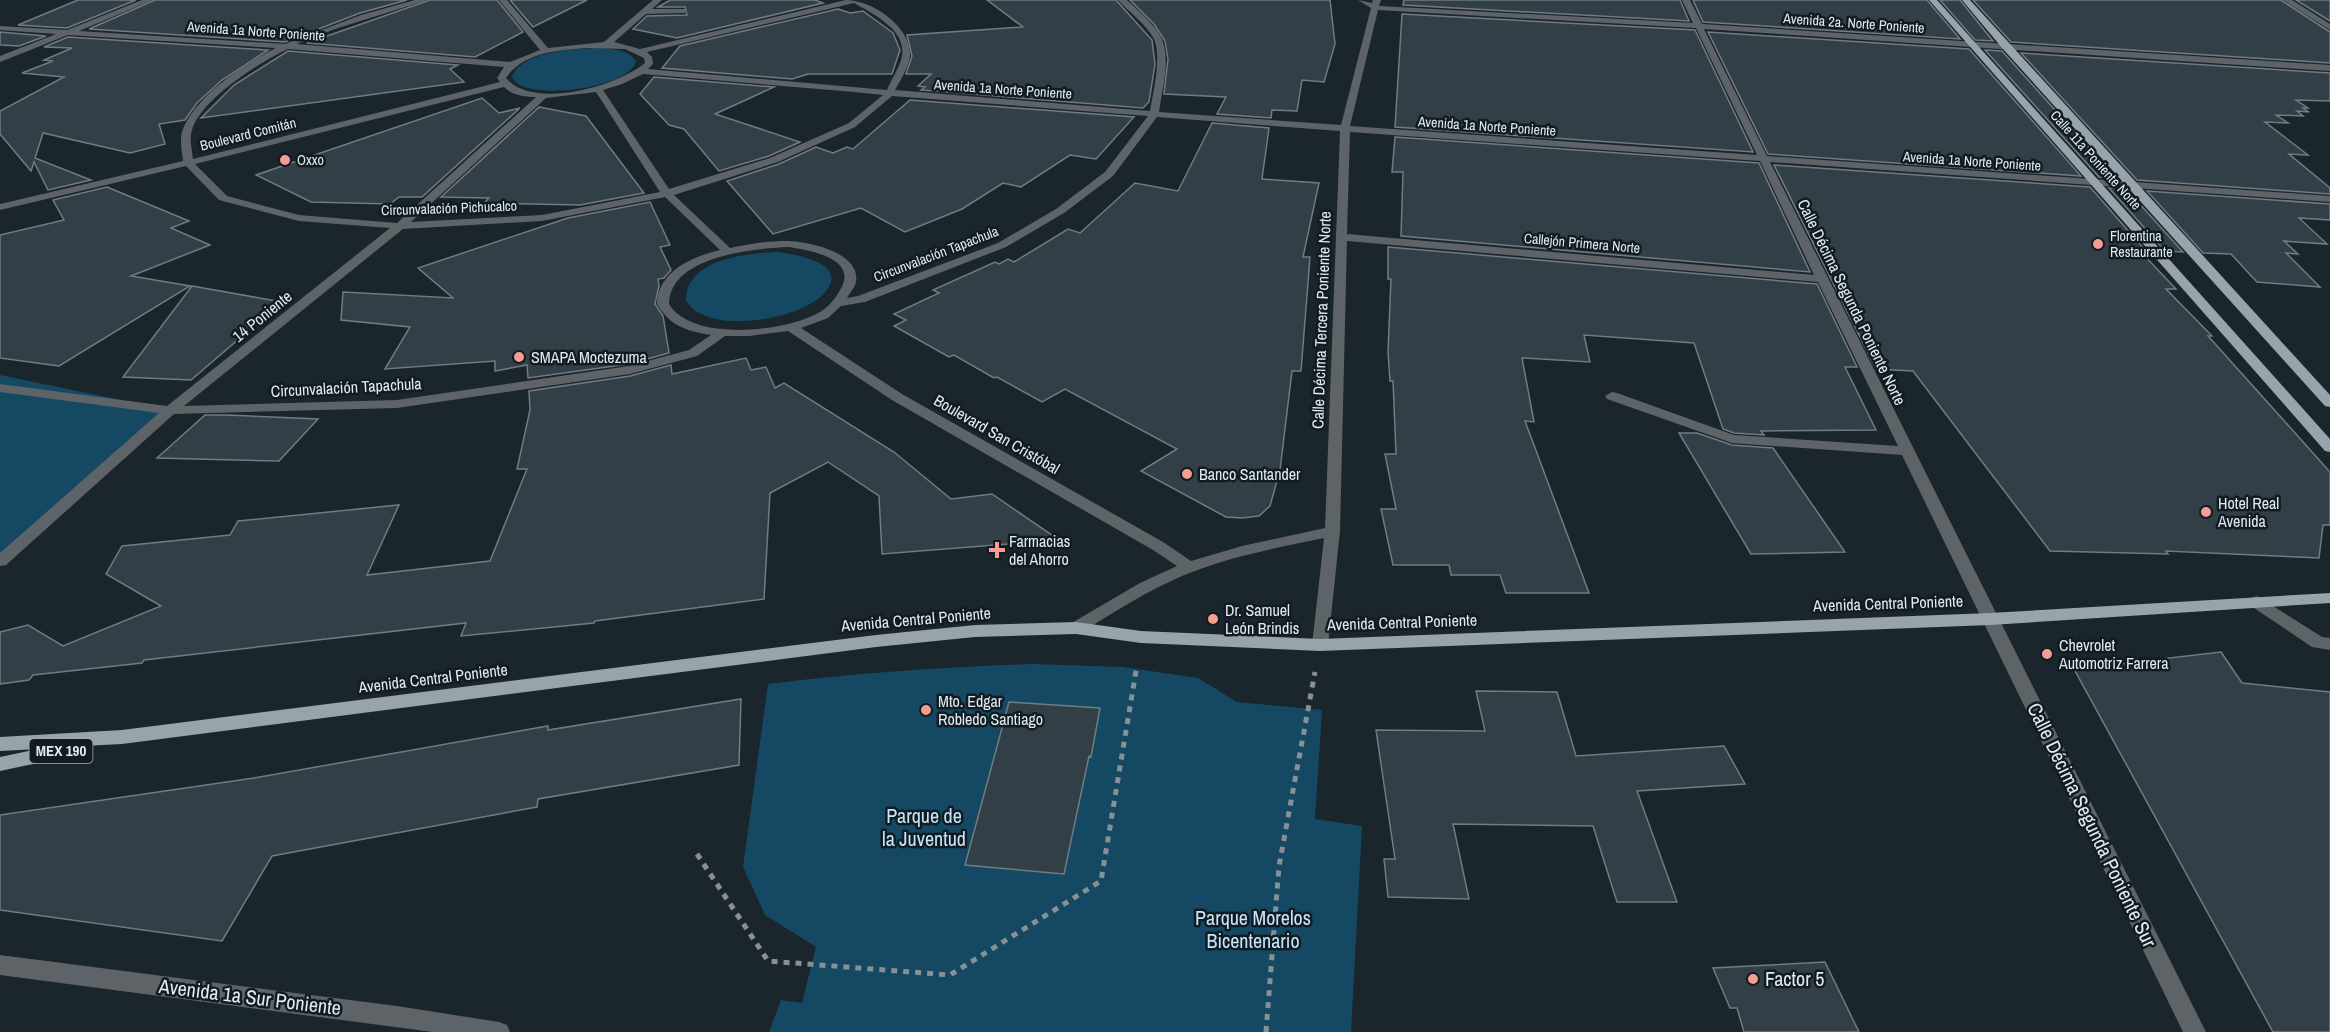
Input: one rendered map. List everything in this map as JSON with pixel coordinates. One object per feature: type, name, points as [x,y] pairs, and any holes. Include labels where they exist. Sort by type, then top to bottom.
[{"type":"main road","name":"Calle 11a Poniente Norte","points":[[1933,0],[2097,182],[2330,448]]},
{"type":"main road","name":"Calle 11a Poniente Norte","points":[[1966,0],[2006,47],[2330,403]]},
{"type":"main road","points":[[2310,427],[2330,428]]},
{"type":"main road","name":"Avenida Central Poniente","points":[[122,737],[876,641],[975,631],[1076,628],[1141,637],[1320,645],[1990,619],[2330,597]]},
{"type":"main road","name":"MEX 190","points":[[0,744],[122,737]]},
{"type":"main road","name":"MEX 190","points":[[0,764],[122,737]]},
{"type":"street","points":[[0,59],[63,32],[149,0]]},
{"type":"street","points":[[188,163],[187,130],[207,100],[242,72],[285,46],[349,20],[424,0]]},
{"type":"street","points":[[503,0],[546,51]]},
{"type":"street","points":[[607,44],[658,0]]},
{"type":"street","points":[[641,51],[648,57],[649,64],[643,72],[599,90],[544,95],[525,93],[511,89],[503,84],[501,78],[510,65],[546,51],[572,46],[607,44],[641,51],[855,0]]},
{"type":"street","name":"Circunvalación Pichucalco","points":[[188,163],[223,198],[299,218],[400,226],[542,218],[666,193],[774,160],[852,125],[889,94],[906,58],[905,45],[896,27],[855,0]]},
{"type":"street","name":"Circunvalación Tapachula","points":[[838,303],[861,299],[1002,245],[1060,211],[1109,174],[1133,145],[1154,114],[1161,70],[1159,41],[1140,16],[1122,0]]},
{"type":"street","points":[[1362,0],[1376,4]]},
{"type":"street","name":"Calle Décima Segunda Poniente Norte","points":[[1686,0],[1990,619]]},
{"type":"street","points":[[2287,0],[2330,28]]},
{"type":"street","name":"Avenida 2a. Norte Poniente","points":[[1376,4],[2330,68]]},
{"type":"street","name":"Calle Décima Tercera Poniente Norte","points":[[1320,645],[1332,531],[1345,128],[1376,4]]},
{"type":"street","points":[[644,12],[682,11]]},
{"type":"street","name":"Avenida 1a Norte Poniente","points":[[0,27],[285,46],[510,65]]},
{"type":"street","name":"Avenida 1a Norte Poniente","points":[[643,72],[889,94],[1763,160],[2330,199]]},
{"type":"street","name":"Boulevard Comitán","points":[[0,207],[188,163],[503,84]]},
{"type":"street","points":[[599,90],[666,193],[727,251]]},
{"type":"street","name":"14 Poniente","points":[[0,561],[170,410],[400,226],[544,95]]},
{"type":"street","name":"Callejón Primera Norte","points":[[1340,237],[1822,279]]},
{"type":"street","points":[[788,244],[814,248],[835,256],[848,268],[850,283],[838,303],[823,316],[790,327],[755,333],[721,333],[693,328],[673,318],[663,304],[665,289],[677,274],[699,261],[727,251],[757,245],[788,244]]},
{"type":"street","name":"Boulevard San Cristóbal","points":[[790,327],[897,397],[1158,546],[1189,567]]},
{"type":"street","name":"Circunvalación Tapachula","points":[[0,388],[170,410],[398,404],[630,370],[693,353],[721,333]]},
{"type":"street","points":[[1612,396],[1732,439],[1907,451]]},
{"type":"street","points":[[1076,628],[1131,595],[1189,567],[1260,547],[1332,531]]},
{"type":"street","points":[[2257,602],[2318,643],[2330,644]]},
{"type":"street","name":"Calle Décima Segunda Poniente Sur","points":[[1990,619],[2195,1032]]},
{"type":"street","name":"Avenida 1a Sur Poniente","points":[[0,965],[397,1016],[499,1032]]},
{"type":"path","points":[[697,854],[768,961],[950,975],[1101,881],[1141,637]]},
{"type":"path","points":[[1266,1032],[1279,866],[1320,645]]},
{"type":"green space","points":[[602,48],[625,53],[636,61],[630,71],[616,79],[576,89],[554,91],[535,89],[520,85],[512,77],[517,68],[538,56],[566,50]]},
{"type":"green space","points":[[777,252],[810,259],[820,264],[828,270],[832,278],[829,287],[819,298],[793,312],[759,320],[724,320],[709,317],[695,310],[686,301],[688,287],[695,276],[706,268],[734,257]]},
{"type":"green space","points":[[0,375],[170,410],[0,561]]},
{"type":"green space","name":"Parque de la Juventud","points":[[1033,664],[1123,667],[1198,678],[1237,702],[1322,710],[1315,819],[1362,826],[1351,1032],[769,1032],[781,1000],[802,1003],[816,947],[765,915],[743,867],[768,684],[900,671]]},
{"type":"building","points":[[78,0],[136,0],[67,28],[18,25]]},
{"type":"building","points":[[155,0],[407,0],[360,13],[285,42],[89,29]]},
{"type":"building","points":[[430,0],[497,0],[523,32],[475,57],[307,43]]},
{"type":"building","points":[[510,0],[587,0],[533,27]]},
{"type":"building","points":[[670,0],[815,0],[823,3],[677,38],[633,29],[647,16],[687,15],[685,7],[658,7]]},
{"type":"building","points":[[987,0],[1116,0],[1152,40],[1155,64],[1149,102],[1143,108],[921,90],[925,87],[918,86],[931,74],[906,74],[912,56],[907,35],[1023,27]]},
{"type":"building","points":[[1130,0],[1330,0],[1335,44],[1324,82],[1302,80],[1297,111],[1272,110],[1271,118],[1217,114],[1226,97],[1164,94],[1168,59],[1165,41],[1154,24]]},
{"type":"building","points":[[1404,0],[1680,0],[1689,21],[1403,5]]},
{"type":"building","points":[[1693,0],[1927,0],[1960,39],[1703,22]]},
{"type":"building","points":[[1940,0],[1960,0],[1993,41],[1975,40]]},
{"type":"building","points":[[1973,0],[2281,0],[2330,32],[2330,63],[2011,42]]},
{"type":"building","points":[[2296,0],[2330,0],[2330,21]]},
{"type":"building","points":[[838,9],[850,13],[863,11],[893,33],[900,50],[892,74],[808,74],[792,79],[662,68],[680,46]]},
{"type":"building","points":[[1402,14],[1695,30],[1753,152],[1395,127]]},
{"type":"building","points":[[0,32],[46,36],[19,46],[0,45]]},
{"type":"building","points":[[1708,32],[1969,49],[2081,176],[1768,154]]},
{"type":"building","points":[[68,37],[268,50],[222,80],[197,103],[185,120],[159,124],[165,144],[130,153],[43,133],[35,158],[91,180],[48,190],[34,162],[31,171],[0,134],[0,111],[64,77],[22,73],[53,61],[44,60],[72,48],[44,47]]},
{"type":"building","points":[[1985,50],[2002,51],[2117,179],[2099,177]]},
{"type":"building","points":[[288,51],[458,65],[450,69],[464,82],[201,118],[234,85]]},
{"type":"building","points":[[2021,53],[2330,73],[2330,101],[2296,100],[2308,108],[2303,108],[2309,112],[2297,111],[2303,116],[2276,115],[2288,123],[2265,122],[2308,155],[2289,154],[2330,188],[2330,194],[2137,180]]},
{"type":"building","points":[[654,77],[774,87],[715,114],[800,142],[769,156],[719,171],[684,129],[669,125],[640,94]]},
{"type":"building","points":[[482,98],[499,113],[520,108],[422,197],[399,197],[390,204],[311,202],[256,175]]},
{"type":"building","points":[[910,100],[1134,117],[1096,159],[1070,155],[1021,187],[1003,183],[962,209],[905,232],[861,208],[773,234],[727,181],[779,164],[816,147],[833,153],[847,147],[853,149]]},
{"type":"building","points":[[539,107],[586,116],[644,193],[580,205],[484,203],[489,198],[441,197]]},
{"type":"building","points":[[1212,123],[1269,128],[1262,179],[1319,183],[1303,257],[1310,257],[1301,371],[1292,371],[1280,470],[1270,506],[1259,516],[1242,518],[1226,517],[1141,471],[1177,449],[1065,389],[1042,402],[954,355],[949,357],[894,326],[906,320],[894,314],[939,293],[933,290],[995,262],[999,264],[1008,259],[1014,262],[1068,229],[1080,233],[1135,183],[1178,191]]},
{"type":"building","points":[[1395,137],[1759,163],[1810,272],[1401,236],[1403,172],[1392,172]]},
{"type":"building","points":[[1774,165],[2090,187],[2145,250],[2138,249],[2176,289],[2166,289],[2212,336],[2208,336],[2330,472],[2330,525],[2323,525],[2319,558],[2166,551],[2168,554],[2050,551],[1913,371],[1876,369]]},
{"type":"building","points":[[107,187],[189,221],[171,228],[210,245],[131,276],[190,286],[59,366],[0,358],[0,235],[64,220],[53,200]]},
{"type":"building","points":[[2109,188],[2127,190],[2183,252],[2165,251]]},
{"type":"building","points":[[2147,191],[2330,204],[2330,220],[2299,218],[2327,244],[2284,241],[2298,254],[2286,253],[2320,287],[2257,282],[2231,254],[2203,253]]},
{"type":"building","points":[[650,202],[670,245],[660,247],[671,270],[664,278],[658,279],[659,286],[655,304],[663,316],[669,353],[629,364],[528,378],[527,365],[495,371],[495,361],[385,369],[410,327],[341,320],[343,292],[453,298],[418,268],[568,218]]},
{"type":"building","points":[[1388,247],[1817,284],[1857,367],[1845,367],[1876,430],[1761,431],[1764,435],[1734,433],[1723,429],[1694,343],[1584,335],[1590,362],[1522,358],[1534,422],[1525,421],[1589,593],[1506,593],[1500,575],[1451,575],[1449,565],[1393,565],[1381,509],[1396,509],[1385,454],[1396,454],[1393,381],[1390,381],[1388,352],[1391,279],[1388,279]]},
{"type":"building","points":[[192,286],[282,302],[191,380],[123,377]]},
{"type":"building","points":[[746,358],[751,370],[766,367],[775,388],[784,383],[894,452],[951,499],[992,494],[1059,540],[882,554],[879,496],[828,462],[770,493],[764,599],[595,621],[594,623],[461,636],[466,623],[144,660],[142,663],[33,675],[29,680],[0,684],[0,632],[28,625],[63,646],[161,606],[106,574],[122,546],[230,535],[238,521],[399,505],[367,575],[490,561],[527,469],[517,469],[530,410],[529,391],[630,376],[671,365],[672,374]]},
{"type":"building","points":[[205,415],[318,419],[279,461],[157,458]]},
{"type":"building","points":[[1679,433],[1697,433],[1732,445],[1773,448],[1845,552],[1751,554]]},
{"type":"building","points":[[2221,652],[2242,683],[2330,692],[2330,1032],[2273,1032],[2074,669]]},
{"type":"building","points":[[1476,691],[1557,692],[1576,756],[1724,746],[1745,784],[1637,791],[1677,902],[1617,902],[1593,826],[1453,824],[1469,899],[1388,897],[1384,859],[1395,859],[1376,730],[1485,731]]},
{"type":"building","points":[[741,699],[739,765],[538,799],[537,807],[272,856],[222,941],[0,910],[0,815],[254,778],[548,726],[548,730]]},
{"type":"building","points":[[1009,702],[1100,708],[1064,874],[965,865]]},
{"type":"building","points":[[1825,962],[1859,1032],[1744,1032],[1737,1008],[1730,1008],[1713,968]]},
{"type":"place","name":"Oxxo","points":[[285,160]]},
{"type":"place","name":"Florentina Restaurante","points":[[2098,244]]},
{"type":"place","name":"SMAPA Moctezuma","points":[[519,357]]},
{"type":"place","name":"Banco Santander","points":[[1187,474]]},
{"type":"place","name":"Hotel Real Avenida","points":[[2206,512]]},
{"type":"place","name":"Farmacias del Ahorro","points":[[997,550]]},
{"type":"place","name":"Dr. Samuel León Brindis","points":[[1213,619]]},
{"type":"place","name":"Chevrolet Automotriz Farrera","points":[[2047,654]]},
{"type":"place","name":"Mto. Edgar Robledo Santiago","points":[[926,710]]},
{"type":"place","name":"Factor 5","points":[[1753,979]]},
{"type":"park label","name":"Parque Morelos Bicentenario","points":[[1253,930]]}]
